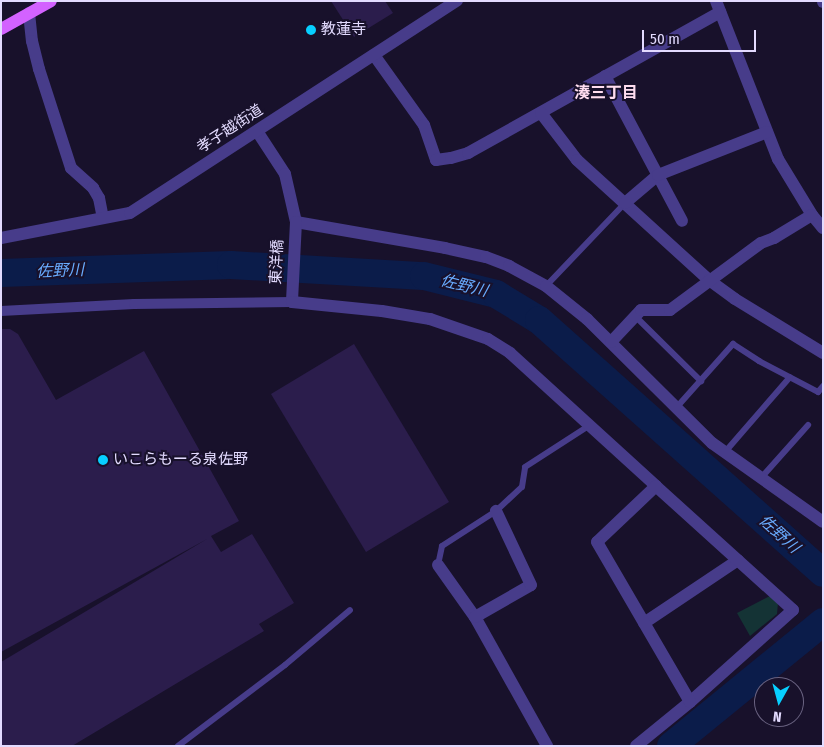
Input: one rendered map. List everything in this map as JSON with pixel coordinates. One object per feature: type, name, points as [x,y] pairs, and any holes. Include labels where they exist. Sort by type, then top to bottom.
[{"type":"main road","points":[[1,29],[51,1]]},
{"type":"street","name":"孝子越街道","points":[[1,238],[130,213],[457,1]]},
{"type":"street","points":[[374,55],[424,126],[436,160],[468,153],[605,76],[718,7],[778,158],[812,215],[823,228]]},
{"type":"street","points":[[29,13],[32,41],[39,69],[71,168],[92,188],[99,198],[103,218]]},
{"type":"street","points":[[605,76],[682,221]]},
{"type":"street","points":[[541,113],[577,160],[709,280],[735,299],[823,353]]},
{"type":"street","name":"東洋橋","points":[[257,131],[285,174],[296,225],[292,300]]},
{"type":"street","points":[[625,203],[658,175],[767,132]]},
{"type":"street","points":[[611,342],[641,310],[670,310],[760,243],[774,238],[812,215]]},
{"type":"street","points":[[296,225],[445,248],[486,257],[510,266],[546,286],[587,318],[712,444],[823,522]]},
{"type":"street","points":[[1,310],[292,300],[382,311],[430,320],[488,339],[510,353],[591,424],[656,486],[794,610],[690,702],[636,746]]},
{"type":"street","points":[[656,486],[597,542],[690,702]]},
{"type":"street","points":[[475,617],[532,585],[496,510]]},
{"type":"street","points":[[644,623],[738,560]]},
{"type":"street","points":[[438,565],[475,617],[546,746]]},
{"type":"lane","points":[[546,286],[625,203]]},
{"type":"lane","points":[[635,316],[701,381]]},
{"type":"lane","points":[[676,408],[733,344],[759,361],[818,392],[823,386]]},
{"type":"lane","points":[[725,452],[790,377]]},
{"type":"lane","points":[[438,565],[442,546],[496,510],[522,487],[525,467],[591,424]]},
{"type":"lane","points":[[761,478],[808,425]]},
{"type":"lane","points":[[178,746],[285,666],[350,610]]},
{"type":"green space","points":[[770,596],[778,603],[777,614],[750,636],[737,613]]},
{"type":"building","points":[[331,1],[385,1],[393,13],[354,37]]},
{"type":"building","points":[[1,329],[10,329],[18,334],[56,400],[144,351],[239,521],[211,536],[221,552],[252,534],[294,603],[259,624],[264,631],[72,746],[1,746],[1,662],[207,539],[1,652]]},
{"type":"building","points":[[354,344],[449,502],[366,552],[271,394]]},
{"type":"waterway","name":"佐野川","points":[[1,273],[231,265],[424,276],[496,294],[539,320],[823,573]]},
{"type":"waterway","points":[[671,746],[823,622]]},
{"type":"place","name":"教蓮寺","points":[[311,30]]},
{"type":"place","name":"いこらもーる泉佐野","points":[[103,460]]},
{"type":"district","name":"湊三丁目","points":[[606,93]]}]
